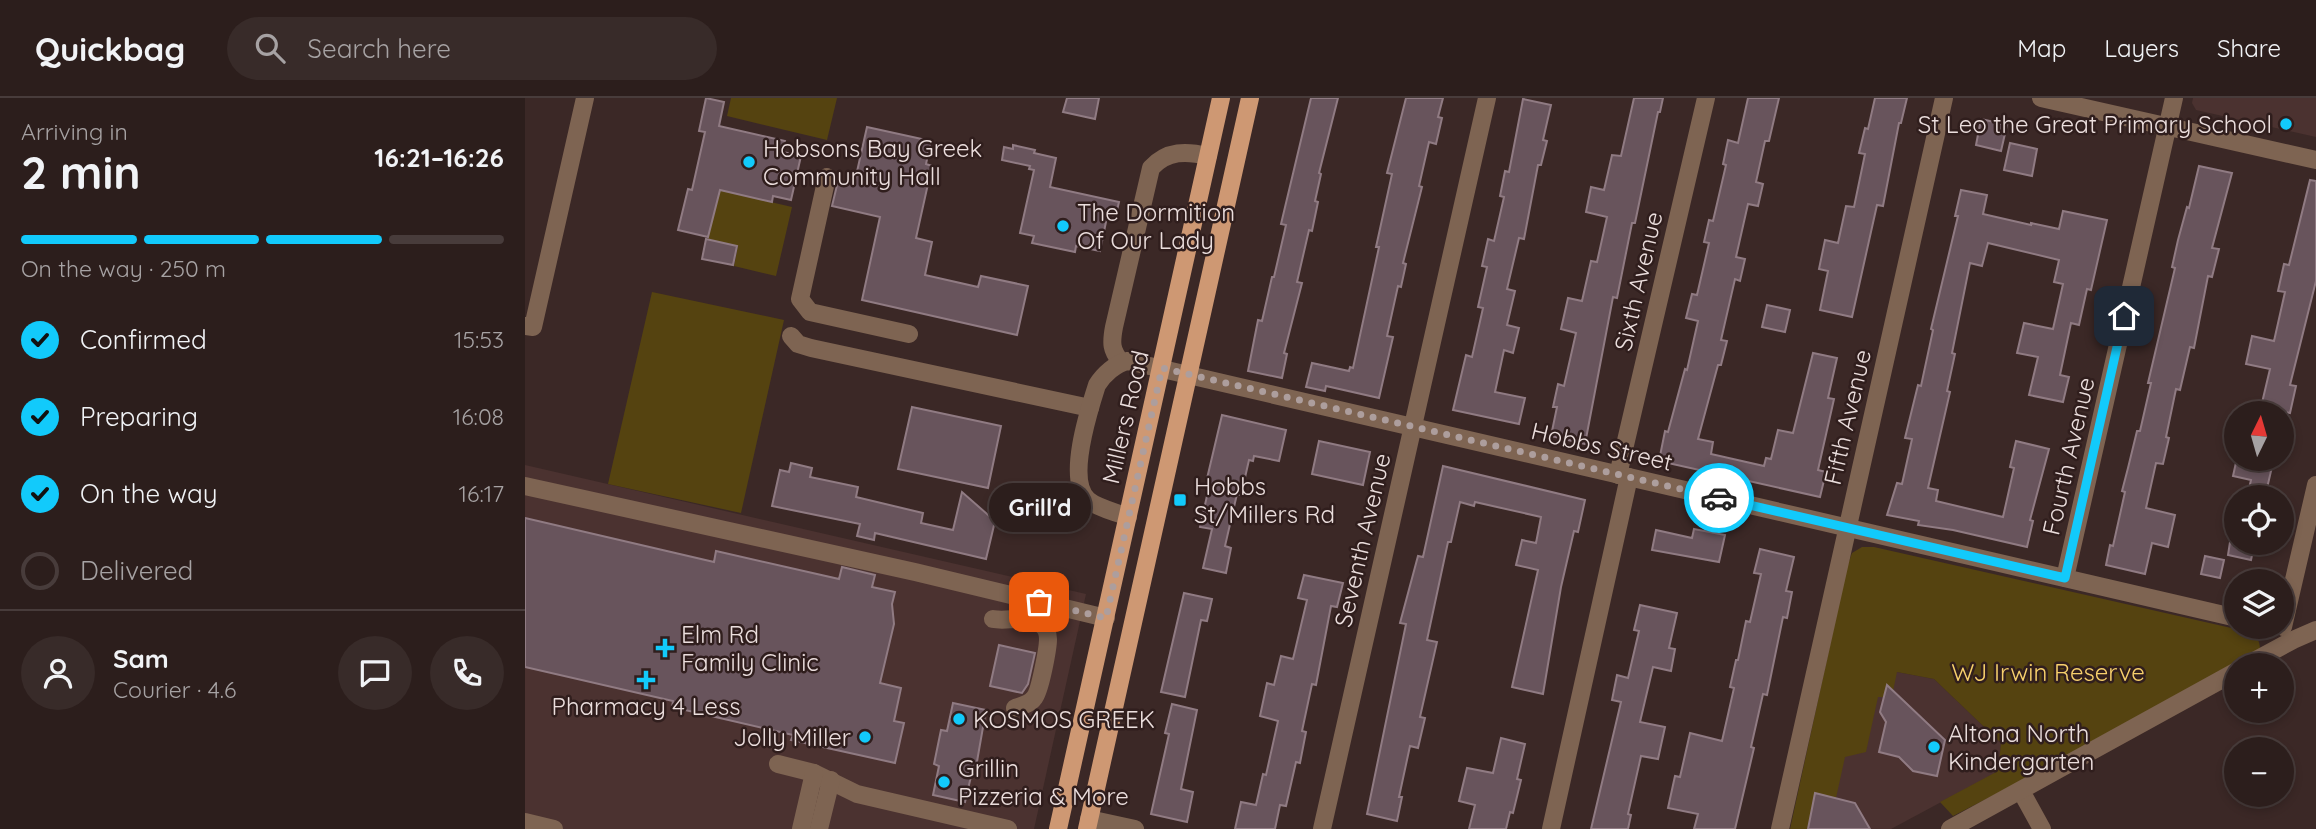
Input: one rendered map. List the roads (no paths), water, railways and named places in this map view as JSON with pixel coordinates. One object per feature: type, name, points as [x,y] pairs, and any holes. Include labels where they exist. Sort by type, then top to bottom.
[{"type":"main road","name":"Millers Road","points":[[1058,829],[1221,98]]},
{"type":"main road","points":[[1088,824],[1251,98]]},
{"type":"street","points":[[529,327],[585,98]]},
{"type":"street","name":"Seventh Avenue","points":[[1322,829],[1487,98]]},
{"type":"street","name":"Sixth Avenue","points":[[1551,829],[1706,98]]},
{"type":"street","name":"Fifth Avenue","points":[[1780,829],[1944,98]]},
{"type":"street","points":[[2041,98],[2316,160]]},
{"type":"street","name":"Fourth Avenue","points":[[2065,578],[2174,98]]},
{"type":"street","points":[[1128,517],[1088,500],[1078,481],[1090,408],[1101,379],[1121,362],[1114,354],[1112,336],[1151,168],[1171,154],[1196,153],[1208,156]]},
{"type":"street","points":[[827,177],[800,299],[810,312],[909,334]]},
{"type":"street","points":[[791,336],[798,344],[811,348],[1090,408]]},
{"type":"street","name":"Hobbs Street","points":[[1121,362],[1128,361],[1189,374],[2224,615]]},
{"type":"street","points":[[2294,589],[2316,485]]},
{"type":"street","points":[[525,486],[915,572],[1106,618]]},
{"type":"street","points":[[999,620],[1020,618],[1039,623],[1047,632],[1037,695],[1015,708]]},
{"type":"street","points":[[2294,631],[2316,630]]},
{"type":"street","points":[[2260,653],[2276,639]]},
{"type":"street","points":[[1950,829],[2224,678]]},
{"type":"street","points":[[778,764],[823,777],[857,794],[1008,829]]},
{"type":"street","points":[[801,829],[823,777]]},
{"type":"street","points":[[819,829],[823,777]]},
{"type":"street","points":[[2021,791],[2042,829]]},
{"type":"street","points":[[525,822],[554,829]]},
{"type":"street","points":[[1088,824],[1135,829]]},
{"type":"place","name":"St Leo the Great Primary School","points":[[2286,124]]},
{"type":"place","name":"Hobsons Bay Greek Community Hall","points":[[749,162]]},
{"type":"place","name":"The Dormition Of Our Lady","points":[[1063,226]]},
{"type":"place","name":"Hobbs St/Millers Rd","points":[[1180,500]]},
{"type":"place","name":"Grill'd","points":[[1039,602]]},
{"type":"place","name":"Elm Rd Family Clinic","points":[[665,648]]},
{"type":"place","name":"Pharmacy 4 Less","points":[[646,680]]},
{"type":"place","name":"KOSMOS GREEK","points":[[959,719]]},
{"type":"place","name":"Jolly Miller","points":[[865,737]]},
{"type":"place","name":"Altona North Kindergarten","points":[[1934,747]]},
{"type":"place","name":"Grillin Pizzeria & More","points":[[944,782]]},
{"type":"park label","name":"WJ Irwin Reserve","points":[[2048,672]]}]
